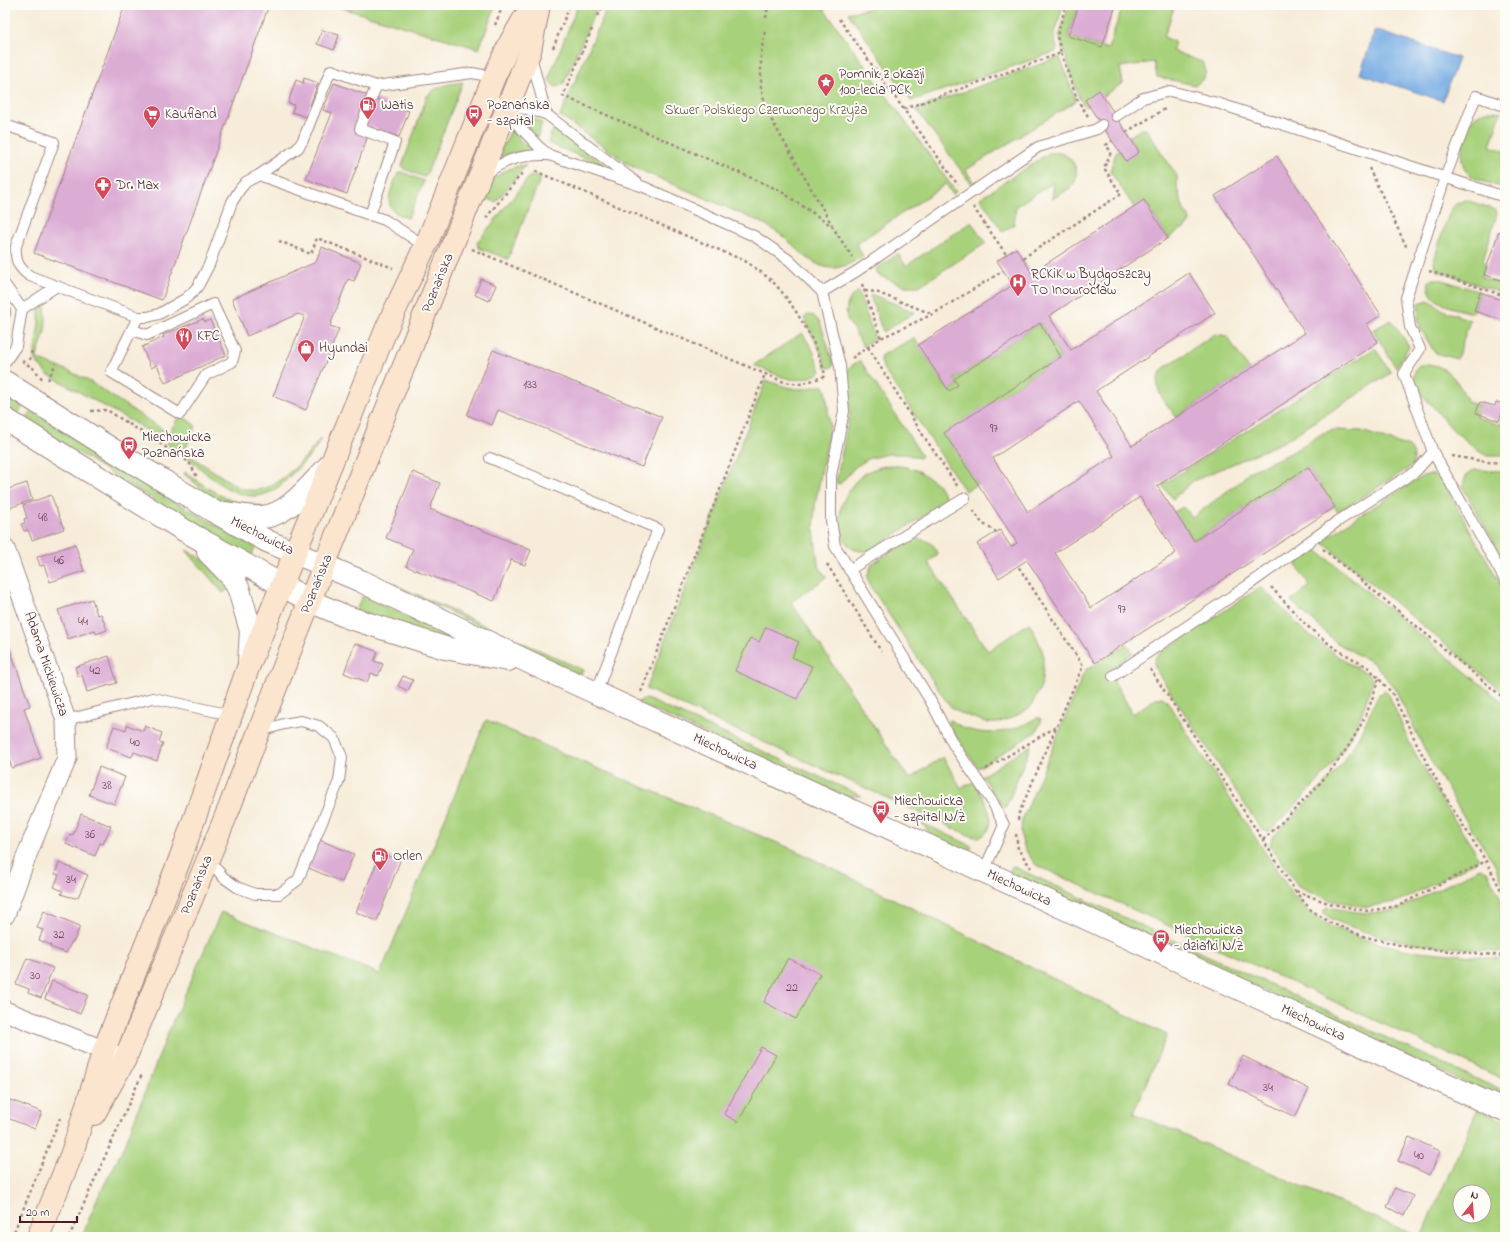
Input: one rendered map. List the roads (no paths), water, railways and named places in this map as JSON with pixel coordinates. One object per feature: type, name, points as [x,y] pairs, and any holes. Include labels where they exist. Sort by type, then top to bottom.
[{"type":"main road","name":"Poznańska","points":[[38,1237],[72,1153],[104,1050],[180,859],[248,665],[388,325],[425,246],[490,87],[511,41],[532,5]]},
{"type":"main road","name":"Poznańska","points":[[72,1153],[125,1059],[260,731],[310,601],[326,565],[509,106],[540,52],[539,5]]},
{"type":"street","name":"Miechowicka","points":[[5,382],[122,456],[213,511],[267,541],[326,565],[533,664],[1505,1111]]},
{"type":"street","name":"Miechowicka","points":[[5,419],[182,529],[310,601],[347,617],[445,648],[533,664]]},
{"type":"street","points":[[213,511],[262,517],[274,515],[296,500],[329,466]]},
{"type":"street","points":[[182,529],[208,552],[233,578],[239,590],[251,631],[248,665]]},
{"type":"street","name":"Adama Mickiewicza","points":[[5,549],[66,720],[67,758],[9,895],[5,915]]},
{"type":"street","points":[[5,1011],[125,1059]]},
{"type":"lane","points":[[540,52],[546,114]]},
{"type":"lane","points":[[5,125],[54,142],[16,246],[15,257],[20,268],[30,276],[138,316],[148,317],[166,310],[185,299],[198,286],[209,265],[235,195],[246,182],[298,148],[304,140],[331,70],[376,86],[472,73],[490,87],[509,106],[516,123],[539,147],[549,155]]},
{"type":"lane","points":[[370,215],[395,142],[360,129],[376,86]]},
{"type":"lane","points":[[1116,116],[1143,98],[1170,91],[1217,103],[1505,197]]},
{"type":"lane","points":[[1505,106],[1476,96],[1445,178],[1406,298],[1410,327],[1420,349],[1404,374],[1433,452],[1505,580]]},
{"type":"lane","points":[[509,106],[546,114],[644,188]]},
{"type":"lane","points":[[822,292],[858,271],[1038,147],[1099,127]]},
{"type":"lane","points":[[480,178],[498,164],[517,157],[537,154],[549,155],[644,188],[754,236],[790,260],[822,292],[840,366],[844,411],[831,475],[830,520],[835,546],[930,700],[953,744],[993,803],[1004,825],[984,871]]},
{"type":"lane","points":[[258,175],[385,220],[425,246]]},
{"type":"lane","points":[[5,285],[22,309],[16,346],[8,358]]},
{"type":"lane","points":[[22,309],[57,286]]},
{"type":"lane","points":[[133,330],[147,335],[213,304],[236,352],[232,362],[206,375],[180,414],[111,372],[133,330],[138,316]]},
{"type":"lane","points":[[1113,676],[1261,576],[1338,521],[1416,471],[1433,452]]},
{"type":"lane","points":[[490,458],[658,529],[596,693]]},
{"type":"lane","points":[[849,570],[965,498]]},
{"type":"lane","points":[[66,720],[152,698],[231,716]]},
{"type":"lane","points":[[208,858],[223,877],[237,887],[255,894],[279,894],[298,880],[339,781],[342,758],[334,738],[319,726],[301,721],[260,731]]},
{"type":"water","points":[[1375,30],[1458,58],[1443,101],[1360,74]]},
{"type":"place","name":"Pomnik z okazji 100-lecia PCK","points":[[826,97]]},
{"type":"place","name":"Watis","points":[[368,120]]},
{"type":"place","name":"Poznańska - szpital","points":[[474,128]]},
{"type":"place","name":"Kaufland","points":[[152,129]]},
{"type":"place","name":"Dr. Max","points":[[103,200]]},
{"type":"place","name":"RCKiK w Bydgoszczy TO Inowrocław","points":[[1018,297]]},
{"type":"place","name":"KFC","points":[[184,351]]},
{"type":"place","name":"Hyundai","points":[[306,363]]},
{"type":"place","name":"Miechowicka Poznańska","points":[[129,460]]},
{"type":"place","name":"Miechowicka - szpital N/Ż","points":[[881,824]]},
{"type":"place","name":"Orlen","points":[[380,871]]},
{"type":"place","name":"Miechowicka - działki N/Ż","points":[[1161,953]]},
{"type":"park label","name":"Skwer Polskiego Czerwonego Krzyża","points":[[766,110]]}]
